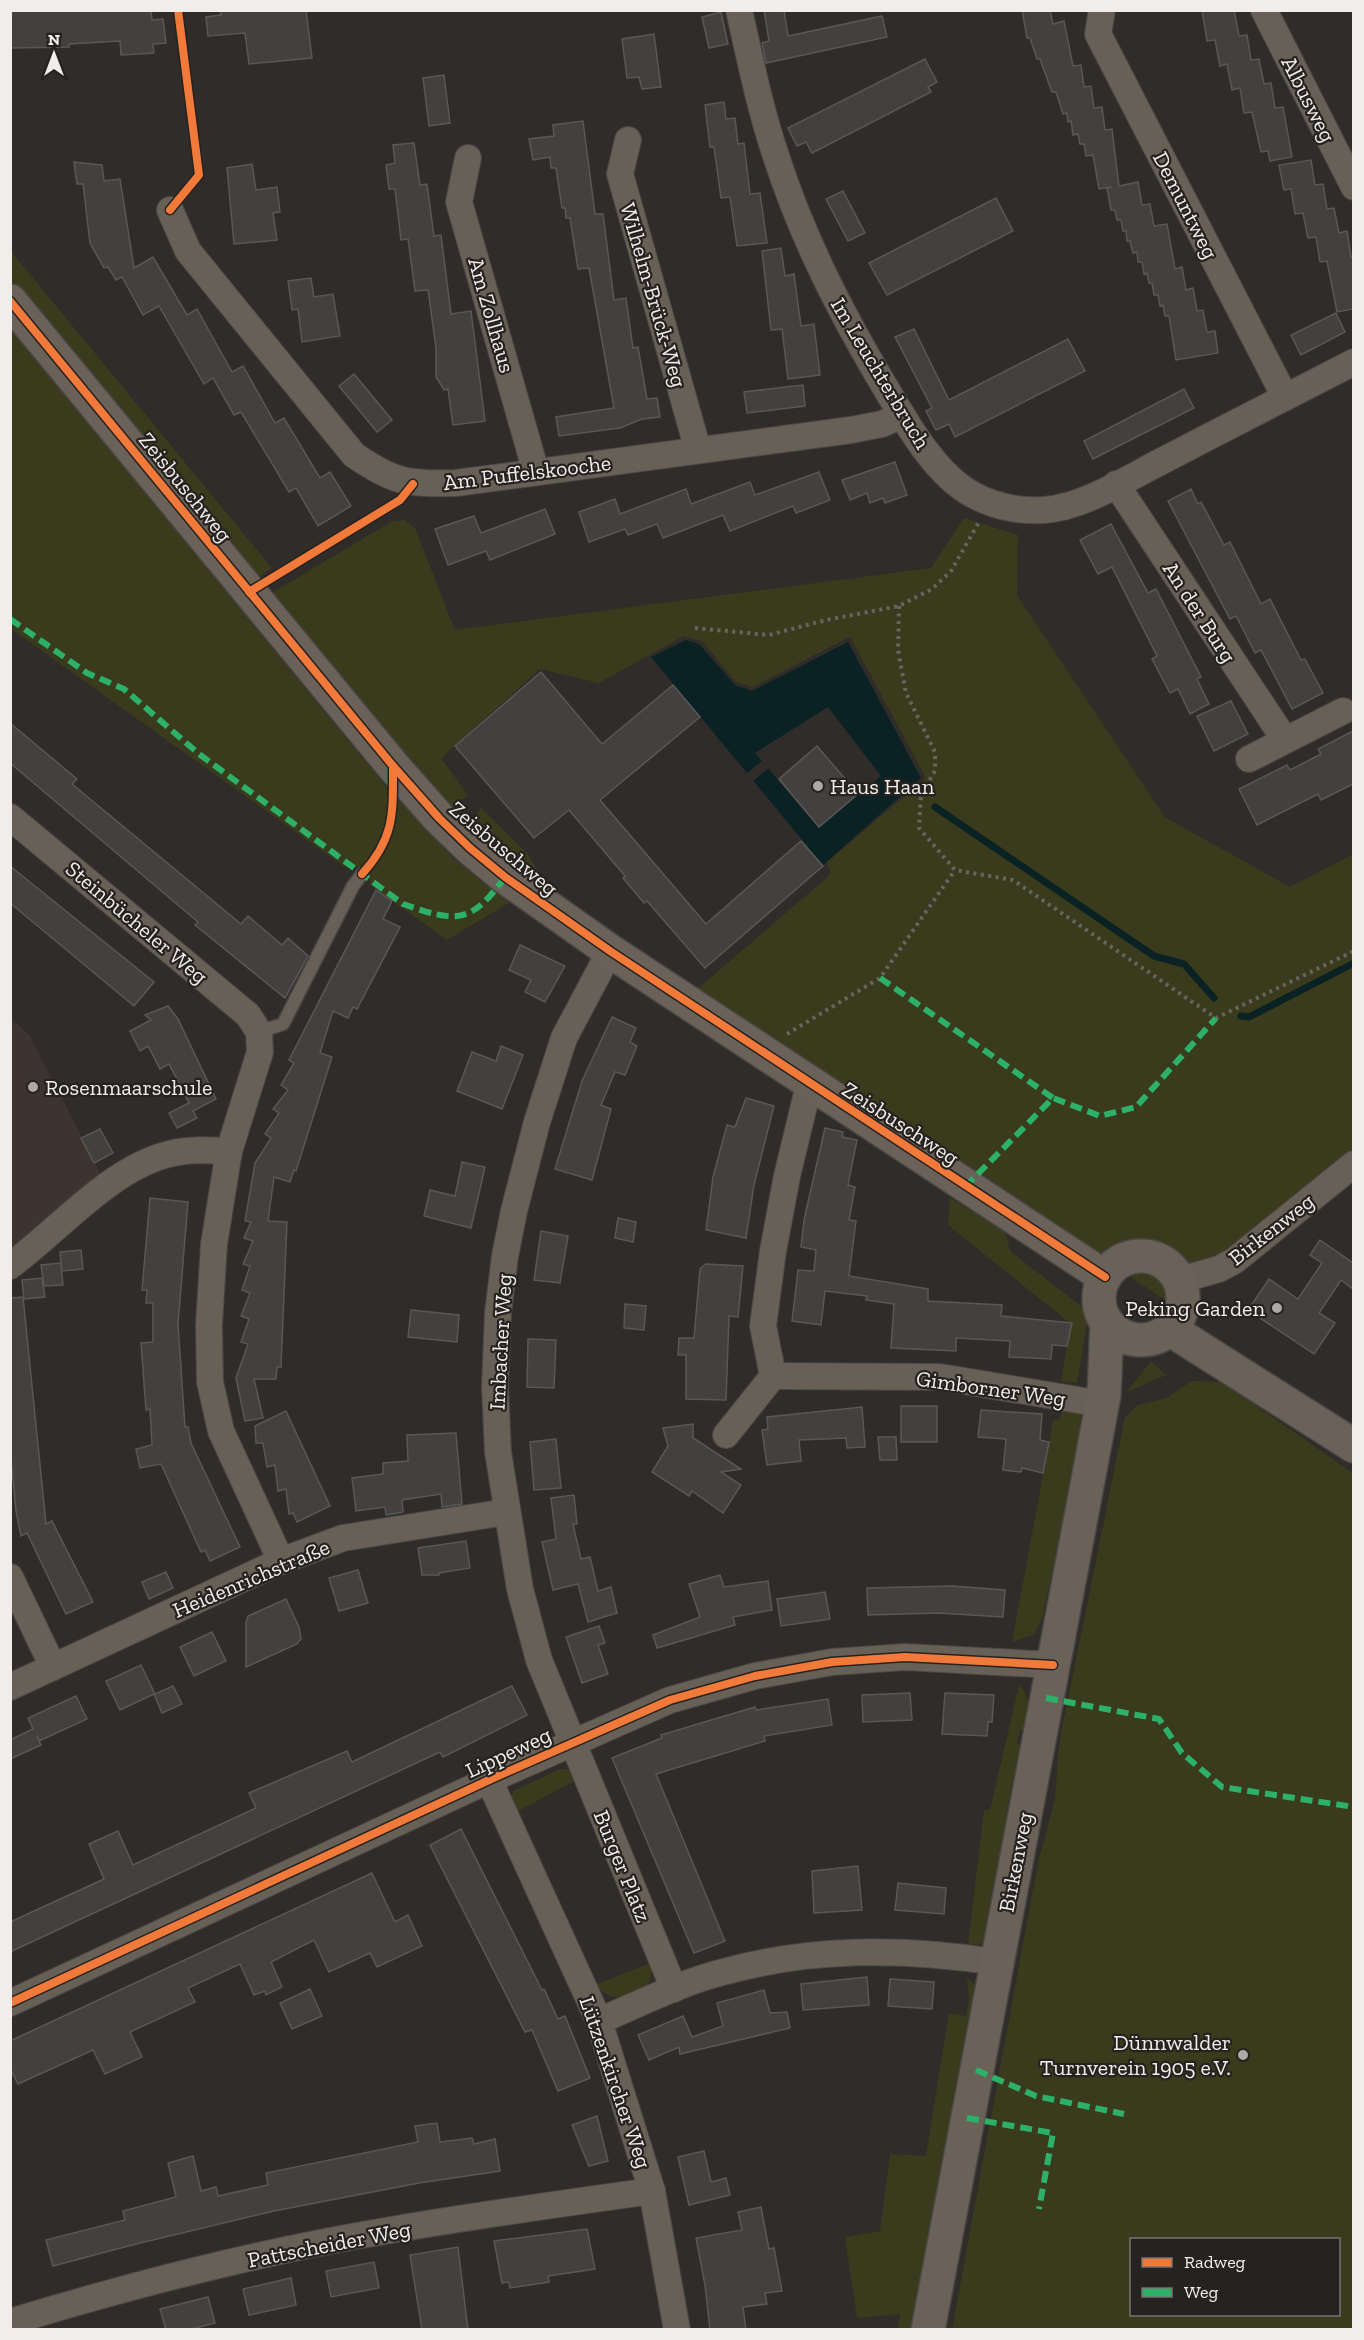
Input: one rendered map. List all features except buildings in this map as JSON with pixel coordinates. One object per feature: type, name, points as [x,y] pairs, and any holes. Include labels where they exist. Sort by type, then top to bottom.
[{"type":"street","name":"Im Leuchterbruch","points":[[739,10],[764,116],[795,210],[819,265],[852,331],[902,415],[947,475],[964,490],[987,502],[1014,509],[1045,510],[1074,503],[1116,484],[1353,362]]},
{"type":"street","name":"Demuntweg","points":[[1102,10],[1098,34],[1285,398]]},
{"type":"street","name":"Albusweg","points":[[1264,10],[1353,188]]},
{"type":"street","name":"Wilhelm-Brück-Weg","points":[[628,140],[620,174],[698,450]]},
{"type":"street","name":"Am Zollhaus","points":[[468,158],[459,202],[536,472]]},
{"type":"street","name":"Am Puffelskooche","points":[[170,210],[188,251],[354,455],[381,474],[413,484],[456,483],[851,430],[882,424],[902,415]]},
{"type":"street","name":"Zeisbuschweg","points":[[10,301],[355,721],[439,818],[470,848],[505,877],[610,951],[1105,1277]]},
{"type":"street","name":"An der Burg","points":[[1116,484],[1285,740]]},
{"type":"street","points":[[1249,759],[1343,711]]},
{"type":"street","name":"Steinbücheler Weg","points":[[10,817],[248,1015],[259,1032]]},
{"type":"street","name":"Imbacher Weg","points":[[572,1742],[540,1660],[520,1588],[506,1512],[498,1452],[495,1387],[498,1313],[504,1256],[537,1122],[564,1038],[610,951]]},
{"type":"street","points":[[259,1032],[260,1052],[229,1151],[214,1244],[209,1325],[210,1382],[221,1431],[281,1561]]},
{"type":"street","points":[[726,1435],[773,1376],[763,1326],[783,1198],[809,1084]]},
{"type":"street","points":[[10,1266],[127,1172],[167,1154],[197,1149],[229,1151]]},
{"type":"street","name":"Birkenweg","points":[[1180,1280],[1219,1269],[1234,1261],[1353,1164]]},
{"type":"street","points":[[1159,1335],[1183,1306],[1184,1293],[1180,1280],[1165,1263],[1143,1256],[1121,1261],[1105,1277],[1099,1300],[1107,1323],[1124,1337],[1159,1335],[1353,1446]]},
{"type":"street","name":"Birkenweg","points":[[928,2330],[1103,1399],[1107,1323]]},
{"type":"street","name":"Birkenweg","points":[[1103,1399],[1159,1335]]},
{"type":"street","name":"Gimborner Weg","points":[[773,1376],[940,1377],[1103,1399]]},
{"type":"street","name":"Heidenrichstraße","points":[[10,1687],[281,1561],[343,1538],[506,1512]]},
{"type":"street","points":[[10,1577],[53,1667]]},
{"type":"street","name":"Lippeweg","points":[[10,2003],[489,1780],[670,1700],[755,1676],[832,1662],[905,1657],[1053,1665]]},
{"type":"street","name":"Burger Platz","points":[[572,1742],[674,1989]]},
{"type":"street","name":"Lützenkircher Weg","points":[[489,1780],[599,2021],[652,2191],[676,2330]]},
{"type":"street","points":[[599,2021],[721,1972],[775,1959],[829,1953],[921,1953],[996,1962]]},
{"type":"street","name":"Pattscheider Weg","points":[[10,2322],[221,2265],[378,2232],[652,2191]]},
{"type":"lane","points":[[259,1032],[283,1024],[353,886],[362,874]]},
{"type":"path","points":[[695,628],[769,635],[826,620],[899,606],[932,589],[951,571],[966,549],[987,502]]},
{"type":"path","points":[[899,606],[898,650],[906,693],[935,752],[935,771],[921,794],[919,828],[955,870],[1013,880],[1216,1018],[1353,951]]},
{"type":"path","points":[[758,1050],[880,978],[955,870]]},
{"type":"shaded area","name":"Rosenmaarschule","points":[[10,1017],[30,1036],[101,1175],[10,1251]]},
{"type":"green space","points":[[10,250],[272,568],[253,580],[11,286]]},
{"type":"green space","points":[[10,328],[383,783],[454,859],[512,901],[447,940],[370,885],[370,870],[366,867],[346,868],[11,629]]},
{"type":"green space","points":[[964,518],[1018,535],[1017,595],[1165,817],[1290,887],[1353,854],[1353,1149],[1168,1302],[696,990],[831,874],[827,862],[926,778],[850,637],[752,687],[736,682],[702,641],[684,636],[599,683],[540,669],[441,758],[468,795],[450,808],[270,594],[392,521],[405,520],[415,528],[455,630],[931,568]]},
{"type":"green space","points":[[481,808],[528,854],[539,873],[470,824]]},
{"type":"green space","points":[[950,1198],[1005,1231],[1010,1251],[1089,1312],[1077,1383],[1061,1381],[1071,1324],[948,1225]]},
{"type":"green space","points":[[1151,1361],[1166,1375],[1127,1392]]},
{"type":"green space","points":[[1191,1381],[1222,1382],[1353,1473],[1353,2329],[952,2329],[1038,1862],[1055,1799],[1059,1743],[1125,1417],[1138,1405],[1167,1398]]},
{"type":"green space","points":[[1064,1398],[1080,1401],[1086,1416],[1042,1619],[1033,1635],[1012,1642],[1053,1420],[1060,1419]]},
{"type":"green space","points":[[1019,1685],[1026,1695],[1028,1706],[1024,1731],[1020,1730],[1017,1743],[1020,1744],[1006,1816],[1012,1826],[989,1938],[979,1945],[968,1944],[984,1810],[990,1810]]},
{"type":"green space","points":[[560,1769],[567,1769],[576,1780],[515,1813],[511,1798],[513,1791]]},
{"type":"green space","points":[[651,1963],[651,1975],[647,1985],[633,1996],[614,1997],[595,1985]]},
{"type":"green space","points":[[967,1977],[980,1990],[917,2329],[898,2329],[900,2314],[857,2318],[845,2237],[880,2231],[890,2154],[926,2156],[949,2013],[966,2016],[969,2002]]},
{"type":"water","points":[[686,640],[699,644],[735,685],[752,691],[848,642],[921,778],[823,865],[651,657]],"holes":[[[828,707],[881,776],[819,828],[755,753]]]},
{"type":"pier","points":[[762,761],[769,768],[751,783],[745,775]]},
{"type":"waterway","points":[[935,807],[1154,956],[1184,964],[1214,998]]},
{"type":"waterway","points":[[1241,1016],[1249,1017],[1354,963]]},
{"type":"marked path","points":[[10,619],[87,673],[124,689],[199,754],[403,904],[437,914],[462,915],[482,904],[505,877]]},
{"type":"marked path","points":[[880,978],[1053,1098]]},
{"type":"marked path","points":[[965,1187],[1053,1098],[1100,1116],[1136,1107],[1216,1018]]},
{"type":"marked path","points":[[1046,1698],[1159,1719],[1182,1753],[1222,1787],[1354,1807]]},
{"type":"marked path","points":[[976,2070],[1036,2096],[1124,2114]]},
{"type":"marked path","points":[[967,2118],[1053,2133],[1039,2209]]},
{"type":"cycle path","points":[[170,210],[199,175],[178,10]]},
{"type":"cycle path","points":[[10,301],[393,766],[439,818],[470,848],[505,877],[610,951],[1105,1277]]},
{"type":"cycle path","points":[[249,592],[400,500],[413,484]]},
{"type":"cycle path","points":[[362,874],[381,849],[390,824],[393,766]]},
{"type":"cycle path","points":[[10,2003],[489,1780],[670,1700],[755,1676],[832,1662],[905,1657],[1053,1665]]},
{"type":"place","name":"Haus Haan","points":[[818,786]]},
{"type":"place","name":"Rosenmaarschule","points":[[33,1087]]},
{"type":"place","name":"Peking Garden","points":[[1277,1308]]},
{"type":"place","name":"Dünnwalder Turnverein 1905 e.V.","points":[[1243,2055]]}]
